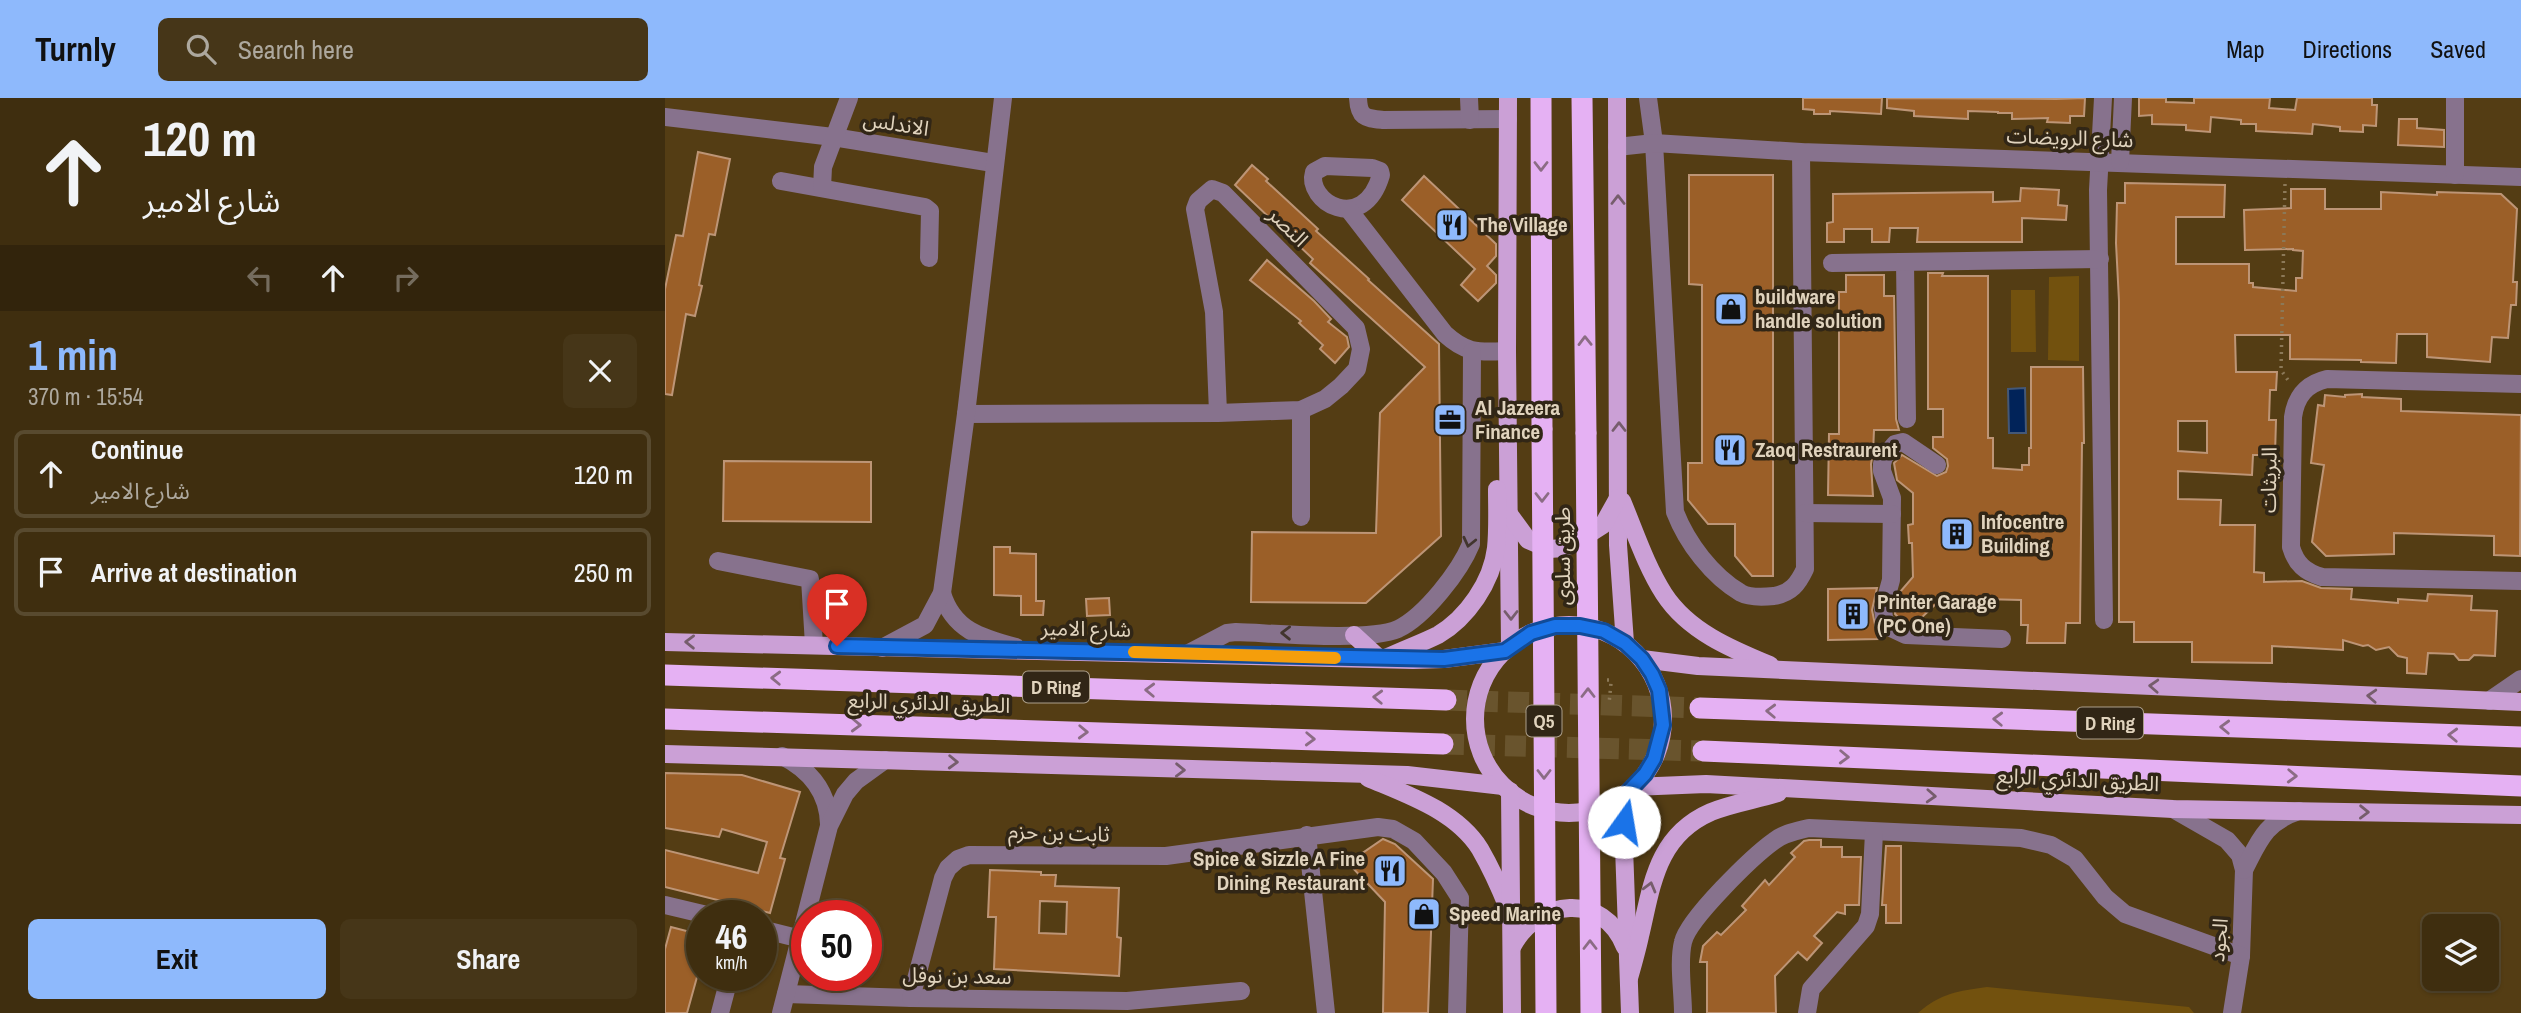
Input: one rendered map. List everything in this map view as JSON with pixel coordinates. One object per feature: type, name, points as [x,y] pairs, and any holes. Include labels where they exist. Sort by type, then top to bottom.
[{"type":"highway","name":"طريق سلوى","points":[[1541,98],[1546,1013]]},
{"type":"highway","name":"طريق سلوى","points":[[1582,98],[1591,1013]]},
{"type":"highway","name":"الطريق الدائري الرابع","points":[[665,676],[1446,700]]},
{"type":"highway","name":"D Ring","points":[[1700,708],[2521,737]]},
{"type":"highway","name":"الطريق الدائري الرابع","points":[[665,719],[1443,744]]},
{"type":"highway","name":"الطريق الدائري الرابع","points":[[1703,751],[2521,786]]},
{"type":"main road","points":[[1507,649],[1508,98]]},
{"type":"main road","points":[[1617,98],[1620,594],[1625,643]]},
{"type":"main road","points":[[1354,635],[1382,659],[1449,627],[1471,604],[1485,581],[1496,549],[1499,453],[1508,435]]},
{"type":"main road","points":[[1509,514],[1528,540],[1549,549],[1564,548],[1603,525],[1619,495]]},
{"type":"main road","points":[[1619,495],[1655,578],[1674,606],[1689,621],[1721,644],[1783,670]]},
{"type":"main road","points":[[1555,626],[1580,626],[1604,631],[1625,643],[1642,659],[1659,690],[1663,725],[1654,759],[1630,791],[1610,804],[1575,813],[1552,811],[1530,804],[1507,789],[1484,759],[1476,726],[1476,710],[1482,686],[1494,664],[1507,649],[1531,633],[1555,626]]},
{"type":"main road","name":"شارع الامير","points":[[665,642],[1382,659],[1444,659],[1507,649]]},
{"type":"main road","name":"D Ring","points":[[1642,659],[1698,666],[2521,702]]},
{"type":"main road","points":[[665,754],[782,755],[1358,774],[1452,779],[1507,789]]},
{"type":"main road","points":[[1358,774],[1427,804],[1461,828],[1479,848],[1511,914]]},
{"type":"main road","name":"الطريق الدائري الرابع","points":[[1630,791],[1706,784],[2173,809],[2521,815]]},
{"type":"main road","points":[[1507,789],[1511,1013]]},
{"type":"main road","points":[[1629,978],[1651,883],[1661,860],[1675,840],[1699,819],[1712,812],[1789,789]]},
{"type":"main road","points":[[1630,791],[1624,847],[1630,1013]]},
{"type":"main road","points":[[1511,948],[1524,929],[1542,914],[1556,909],[1572,908],[1601,917],[1622,939],[1628,954]]},
{"type":"street","points":[[822,188],[823,167],[833,137],[847,110],[849,98]]},
{"type":"street","points":[[882,648],[925,625],[942,593],[1003,98]]},
{"type":"street","points":[[1358,98],[1361,112],[1366,118],[1508,119]]},
{"type":"street","points":[[1469,98],[1470,120]]},
{"type":"street","points":[[1648,98],[1654,143],[1675,512],[1682,530],[1717,574],[1741,593],[1768,597],[1794,588],[1805,569],[1801,152]]},
{"type":"street","points":[[2103,98],[2098,190],[2104,620]]},
{"type":"street","points":[[2120,162],[2123,98]]},
{"type":"street","points":[[2455,98],[2455,175]]},
{"type":"street","name":"الاندلس","points":[[665,117],[833,137],[993,163]]},
{"type":"street","name":"شارع الرويضات","points":[[1618,146],[1654,143],[1801,152],[2521,177]]},
{"type":"street","points":[[781,181],[928,208],[929,258]]},
{"type":"street","name":"النصر","points":[[966,414],[1218,413],[1301,410],[1325,399],[1341,386],[1357,369],[1361,349],[1356,328],[1223,193],[1212,189],[1198,201],[1195,209],[1214,312],[1218,413]]},
{"type":"street","points":[[1349,210],[1445,334],[1472,352],[1507,351]]},
{"type":"street","points":[[1832,263],[2100,259]]},
{"type":"street","points":[[1905,262],[1907,419]]},
{"type":"street","points":[[1189,653],[1236,632],[1354,635],[1383,633],[1399,628],[1442,591],[1465,558],[1472,531],[1472,352]]},
{"type":"street","points":[[2302,393],[2309,386],[2327,379],[2521,384]]},
{"type":"street","name":"البريثات","points":[[2302,393],[2295,404],[2293,417],[2291,547],[2301,568],[2322,577],[2521,581]]},
{"type":"street","points":[[1301,410],[1301,517]]},
{"type":"street","points":[[1937,465],[1907,443],[1895,444],[1884,457],[1882,471],[1891,491],[1892,514],[1891,580],[1883,609],[1884,618],[1889,627],[1906,635],[2002,639]]},
{"type":"street","points":[[1805,513],[1892,514]]},
{"type":"street","points":[[718,561],[810,579],[814,645]]},
{"type":"street","points":[[942,593],[951,615],[960,625],[989,639],[1028,650]]},
{"type":"street","points":[[2489,701],[2521,679]]},
{"type":"street","points":[[782,755],[804,769],[820,789],[828,813],[829,826]]},
{"type":"street","points":[[811,900],[829,826],[836,810],[851,788],[870,769],[885,760]]},
{"type":"street","points":[[2173,809],[2227,840],[2240,855],[2244,870]]},
{"type":"street","name":"الجود","points":[[2232,1013],[2241,956],[2244,870],[2263,833],[2277,821],[2301,810]]},
{"type":"street","name":"ثابت بن حزم","points":[[911,998],[943,878],[948,868],[958,859],[982,853],[1129,858],[1165,856],[1378,827],[1406,834],[1444,873],[1460,898],[1457,1013]]},
{"type":"street","points":[[1683,1013],[1682,944],[1690,926],[1733,879],[1775,840],[1788,833],[1809,828],[2021,838],[2051,845],[2075,859],[2105,897],[2126,914],[2241,956]]},
{"type":"street","points":[[1807,1013],[1811,989],[1866,926],[1870,914],[1874,832]]},
{"type":"street","points":[[1307,835],[1326,1013]]},
{"type":"street","points":[[665,905],[686,910]]},
{"type":"street","points":[[781,1013],[791,976]]},
{"type":"street","points":[[720,1013],[726,991]]},
{"type":"street","name":"سعد بن نوفل","points":[[786,994],[1127,1001],[1241,991]]},
{"type":"path","points":[[2285,168],[2281,370],[2287,382],[2302,393]]},
{"type":"shaded area","points":[[2079,276],[2079,361],[2048,360],[2049,277]]},
{"type":"shaded area","points":[[2011,290],[2035,290],[2036,352],[2011,352]]},
{"type":"shaded area","points":[[1987,987],[2189,1007],[2194,1013],[1918,1013],[1934,1001],[1950,994]]},
{"type":"water","points":[[2025,388],[2026,433],[2009,433],[2008,389]]},
{"type":"building","points":[[1803,98],[1882,98],[1881,114],[1830,111],[1830,114],[1814,114],[1814,110],[1803,109]]},
{"type":"building","points":[[1887,98],[2085,98],[2084,116],[2070,116],[2070,123],[2047,122],[2048,118],[2012,119],[2012,113],[1998,112],[1968,111],[1968,119],[1914,116],[1914,111],[1887,108]]},
{"type":"building","points":[[2139,98],[2166,98],[2166,102],[2194,103],[2194,98],[2270,98],[2269,108],[2295,110],[2297,98],[2372,98],[2372,105],[2377,105],[2376,126],[2363,125],[2363,132],[2340,131],[2340,127],[2313,124],[2312,134],[2256,131],[2256,124],[2241,124],[2241,120],[2211,117],[2210,132],[2186,130],[2186,125],[2152,124],[2152,115],[2139,116]]},
{"type":"building","points":[[2399,119],[2417,119],[2417,128],[2444,130],[2444,147],[2398,145]]},
{"type":"building","points":[[698,152],[730,159],[715,235],[709,234],[695,316],[686,314],[672,395],[665,394],[665,289],[676,235],[683,236]]},
{"type":"building","points":[[1252,165],[1318,229],[1316,231],[1439,344],[1441,536],[1366,603],[1251,602],[1252,532],[1376,533],[1380,413],[1425,367],[1310,263],[1313,259],[1235,185]]},
{"type":"building","points":[[1689,175],[1773,175],[1773,576],[1752,576],[1735,556],[1735,524],[1708,524],[1688,500],[1688,463],[1702,463],[1702,285],[1689,284]]},
{"type":"building","name":"The Village","points":[[1424,176],[1496,244],[1496,256],[1487,266],[1496,275],[1496,283],[1478,301],[1461,285],[1475,269],[1402,200]]},
{"type":"building","points":[[2125,183],[2225,185],[2224,217],[2176,217],[2176,264],[2249,264],[2249,283],[2253,283],[2253,287],[2296,291],[2296,278],[2302,278],[2303,251],[2245,250],[2244,210],[2291,208],[2291,189],[2325,189],[2325,209],[2381,209],[2381,192],[2437,195],[2437,192],[2501,194],[2517,209],[2513,282],[2517,282],[2516,305],[2511,305],[2508,338],[2492,337],[2490,362],[2427,357],[2427,334],[2397,334],[2396,363],[2290,359],[2290,335],[2235,335],[2236,372],[2277,372],[2276,390],[2270,390],[2269,420],[2276,420],[2275,455],[2253,455],[2252,475],[2178,471],[2178,499],[2221,500],[2220,525],[2255,525],[2254,572],[2264,573],[2264,582],[2302,581],[2321,588],[2352,589],[2351,599],[2398,603],[2398,599],[2427,601],[2428,594],[2472,596],[2471,610],[2497,611],[2495,656],[2474,655],[2469,660],[2459,660],[2454,654],[2428,653],[2426,674],[2407,673],[2407,658],[2398,656],[2389,647],[2376,650],[2368,645],[2343,640],[2343,650],[2272,646],[2272,663],[2192,662],[2192,642],[2134,642],[2134,622],[2119,622],[2119,301],[2116,243],[2117,203],[2125,203]],"holes":[[[2178,421],[2207,421],[2207,453],[2178,451]]]},
{"type":"building","points":[[2021,188],[2059,190],[2058,205],[2067,206],[2066,220],[2022,218],[2022,242],[1917,242],[1918,228],[1890,228],[1889,242],[1872,242],[1872,229],[1844,229],[1844,242],[1827,242],[1827,223],[1833,222],[1833,194],[1993,192],[1993,202],[2020,201]]},
{"type":"building","points":[[1267,260],[1314,301],[1331,319],[1328,322],[1347,337],[1349,347],[1335,363],[1320,349],[1323,345],[1299,323],[1301,321],[1250,280]]},
{"type":"building","points":[[1928,273],[1943,273],[1942,276],[1988,276],[1988,438],[1993,438],[1993,468],[2022,470],[2022,465],[2029,465],[2031,367],[2083,367],[2080,623],[2066,623],[2065,643],[2027,643],[2028,625],[2021,625],[2021,600],[1942,598],[1915,624],[1901,620],[1895,614],[1900,592],[1913,577],[1912,543],[1909,543],[1908,525],[1913,524],[1913,493],[1897,480],[1894,463],[1902,455],[1937,476],[1946,472],[1948,466],[1947,459],[1933,448],[1933,437],[1943,437],[1943,409],[1928,409]]},
{"type":"building","points":[[1846,275],[1884,275],[1884,296],[1894,296],[1896,419],[1899,430],[1874,430],[1871,464],[1873,496],[1828,495],[1829,434],[1839,434],[1839,292],[1846,292]]},
{"type":"building","points":[[2362,394],[2362,397],[2401,399],[2401,411],[2521,415],[2520,556],[2494,555],[2494,536],[2394,533],[2394,554],[2326,556],[2312,542],[2324,465],[2311,463],[2318,405],[2324,406],[2325,395],[2345,397]]},
{"type":"building","points":[[724,461],[871,462],[871,522],[723,521]]},
{"type":"building","points":[[994,547],[1010,547],[1010,553],[1036,554],[1036,601],[1044,601],[1043,615],[1021,615],[1021,596],[994,595]]},
{"type":"building","name":"Printer Garage (PC One)","points":[[1877,588],[1872,610],[1878,639],[1828,640],[1828,589]]},
{"type":"building","points":[[1109,598],[1110,615],[1087,616],[1086,599]]},
{"type":"building","points":[[665,773],[742,775],[800,792],[780,858],[785,859],[774,900],[718,900],[665,887],[665,850],[758,873],[767,842],[722,829],[719,837],[665,828]]},
{"type":"building","points":[[1383,839],[1395,844],[1433,879],[1428,1013],[1383,1013],[1385,902],[1348,863]]},
{"type":"building","points":[[1821,840],[1821,847],[1842,847],[1842,857],[1861,857],[1859,905],[1845,905],[1845,914],[1837,912],[1814,936],[1822,943],[1807,960],[1798,952],[1775,976],[1776,1013],[1707,1013],[1707,962],[1700,962],[1703,946],[1717,932],[1721,935],[1746,910],[1742,906],[1765,880],[1769,885],[1795,857],[1791,853],[1804,841]]},
{"type":"building","points":[[1886,846],[1901,846],[1901,923],[1886,923],[1886,905],[1882,905]]},
{"type":"building","points":[[990,870],[1056,875],[1055,886],[1119,888],[1119,976],[994,969],[996,917],[988,917]],"holes":[[[1040,901],[1067,902],[1066,934],[1039,933]]]},
{"type":"building","points":[[671,927],[686,931],[686,991],[693,991],[687,1013],[665,1013],[665,949]]},
{"type":"tunnel","points":[[1446,700],[1700,708]]},
{"type":"tunnel","points":[[1443,744],[1703,751]]},
{"type":"slow traffic","points":[[1134,652],[1335,658]]},
{"type":"place","name":"The Village","points":[[1452,225]]},
{"type":"place","name":"buildware handle solution","points":[[1731,309]]},
{"type":"place","name":"Al Jazeera Finance","points":[[1450,420]]},
{"type":"place","name":"Zaoq Restraurent","points":[[1730,450]]},
{"type":"place","name":"Infocentre Building","points":[[1957,534]]},
{"type":"place","name":"Printer Garage (PC One)","points":[[1853,614]]},
{"type":"place","name":"Spice & Sizzle A Fine Dining Restaurant","points":[[1390,871]]},
{"type":"place","name":"Speed Marine","points":[[1424,914]]},
{"type":"route","points":[[837,646],[1413,660],[1505,651],[1531,633],[1555,626],[1580,626],[1604,631],[1625,643],[1642,659],[1659,690],[1663,708],[1660,743],[1645,774],[1626,794],[1624,822]]}]
